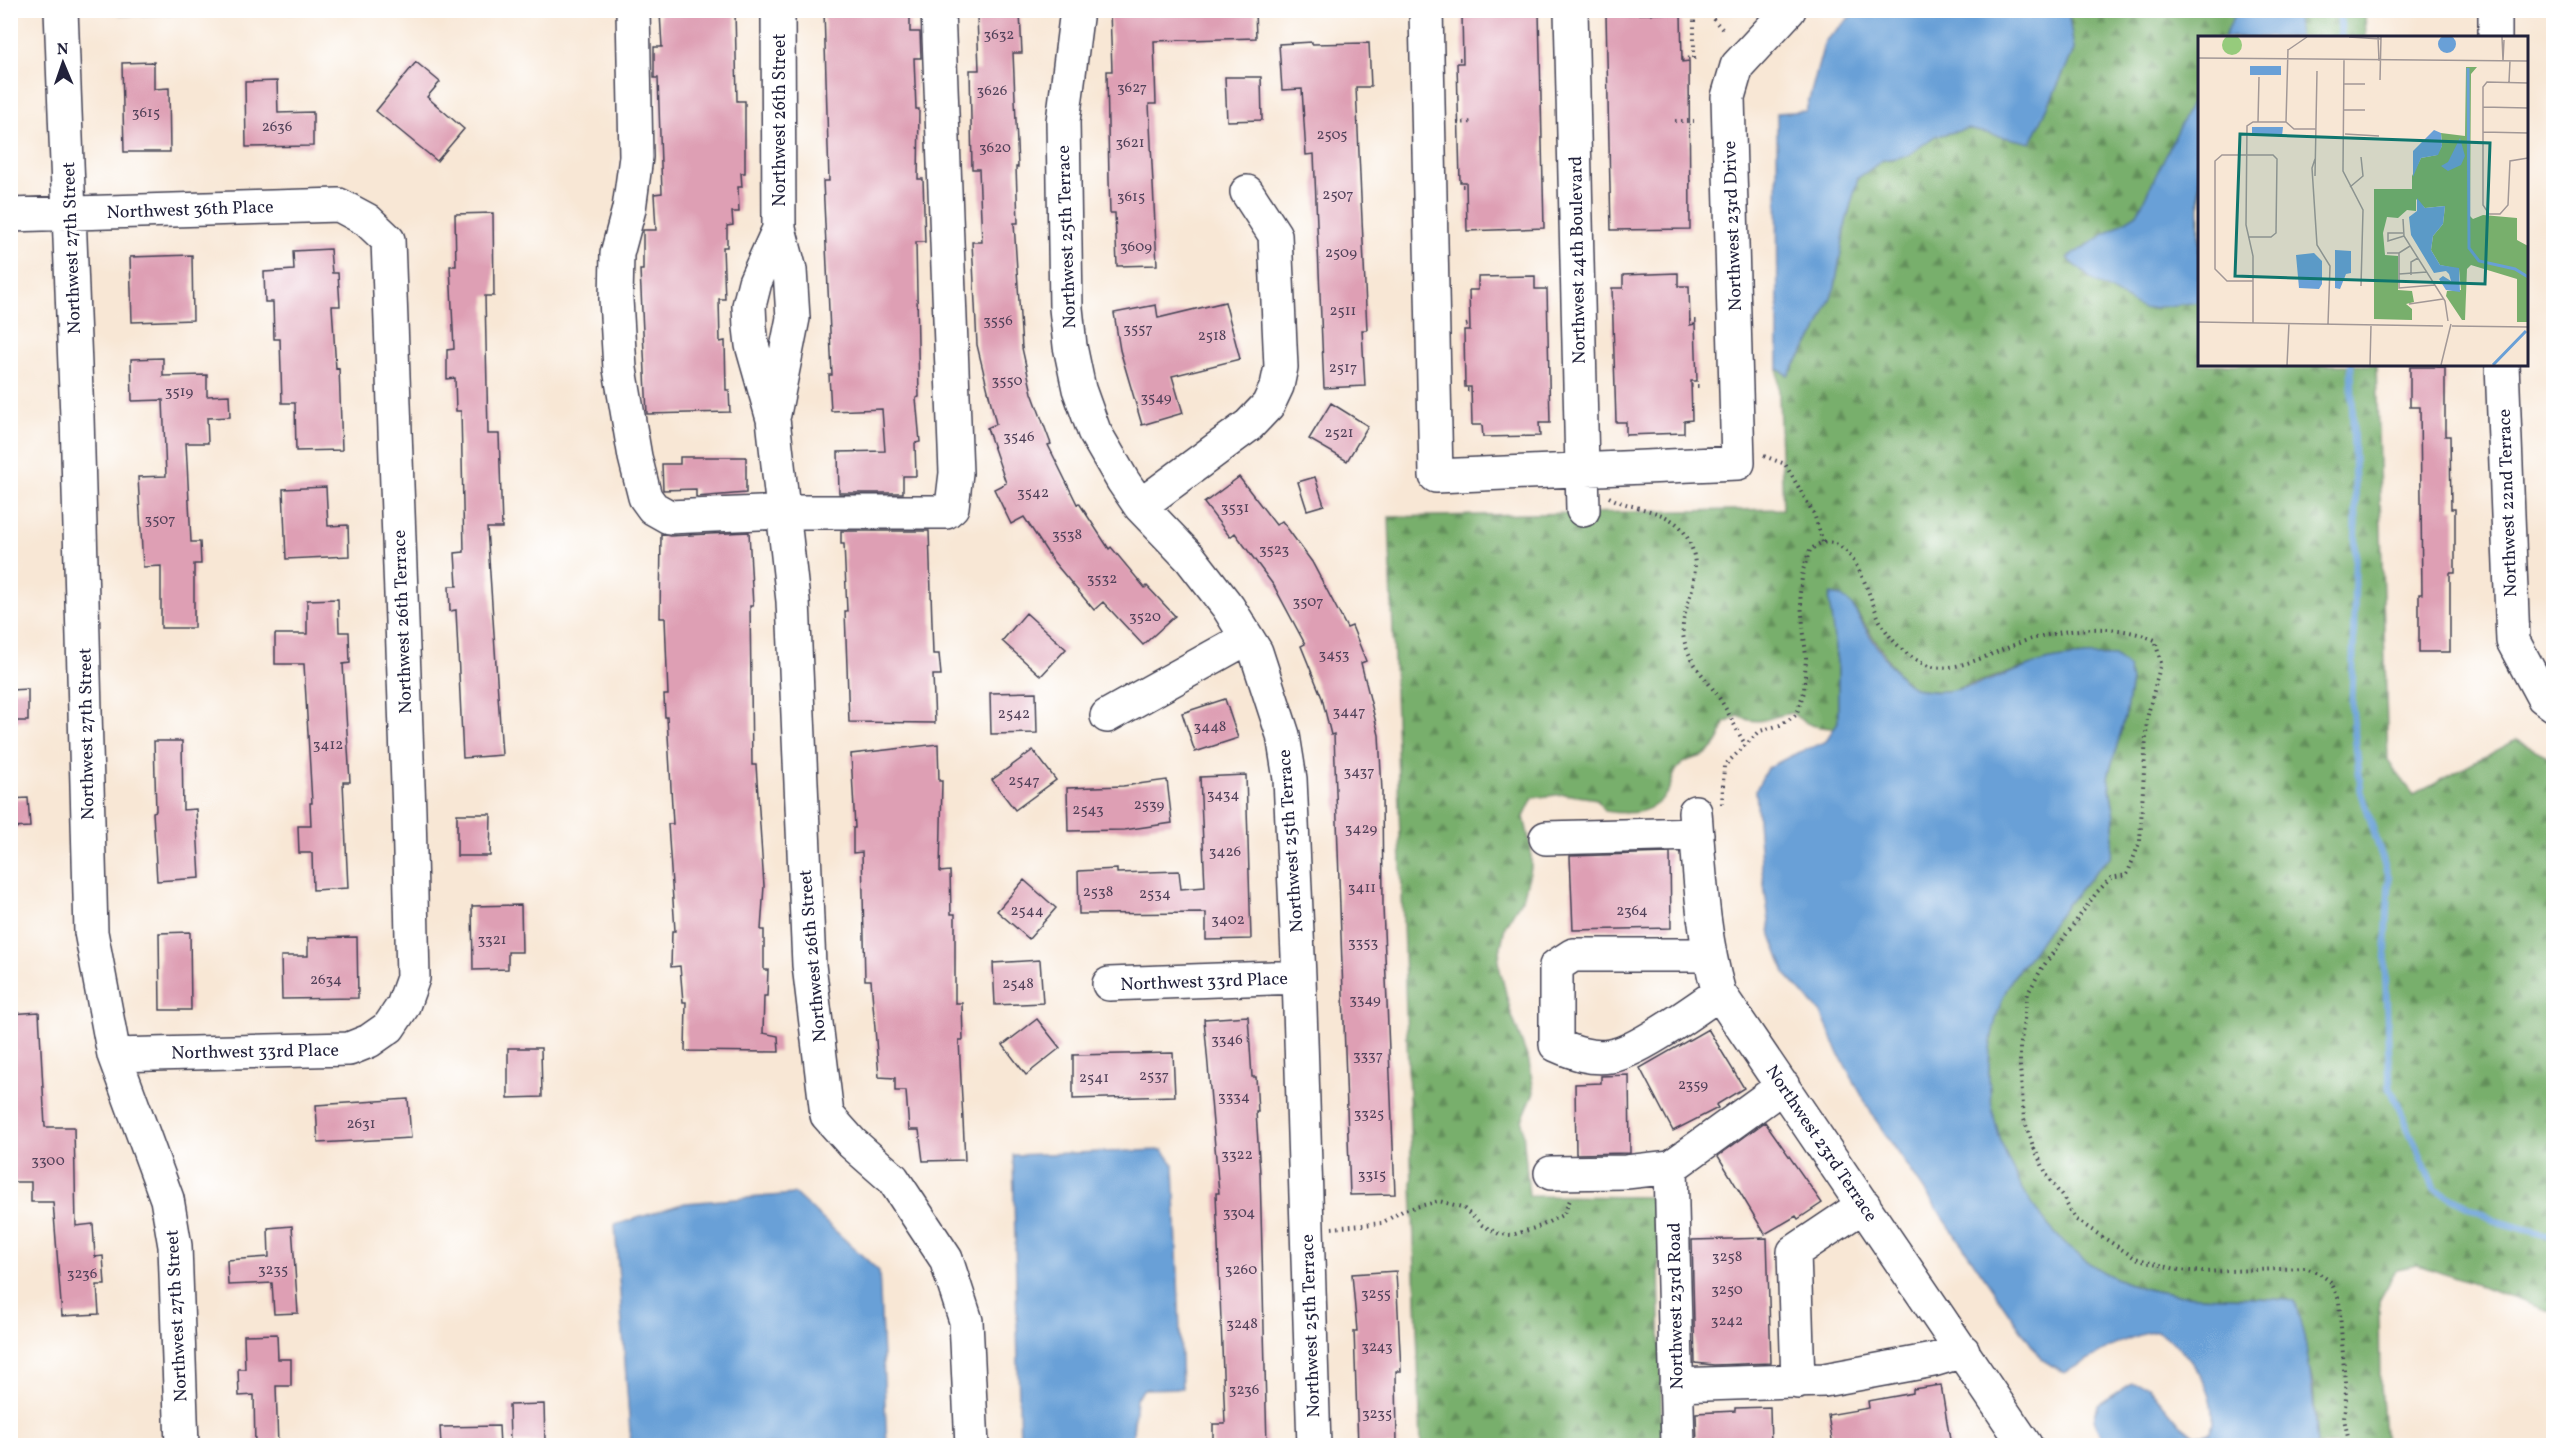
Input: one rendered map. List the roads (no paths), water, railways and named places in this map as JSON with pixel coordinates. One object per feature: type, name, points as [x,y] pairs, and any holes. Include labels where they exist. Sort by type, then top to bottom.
[{"type":"street","name":"Northwest 27th Street","points":[[61,10],[91,932],[114,1054],[167,1199],[175,1246],[182,1446]]},
{"type":"street","points":[[633,10],[636,157],[629,210],[617,254],[616,299],[620,369],[643,491],[653,508],[669,517],[783,512],[946,512],[952,507],[956,473],[938,10]]},
{"type":"street","name":"Northwest 26th Street","points":[[773,419],[793,318],[790,270],[779,229],[778,10]]},
{"type":"street","name":"Northwest 25th Terrace","points":[[1077,10],[1063,122],[1066,308],[1070,346],[1079,389],[1094,431],[1123,481],[1140,506],[1190,558],[1228,607],[1256,652],[1283,735],[1290,779],[1299,978],[1314,1446]]},
{"type":"street","points":[[1426,10],[1436,476],[1582,471]]},
{"type":"street","name":"Northwest 24th Boulevard","points":[[1571,10],[1582,471],[1596,504]]},
{"type":"street","name":"Northwest 23rd Drive","points":[[1582,471],[1738,458],[1728,98],[1737,66],[1789,10]]},
{"type":"street","points":[[2495,10],[2495,36]]},
{"type":"street","points":[[1140,506],[1249,425],[1268,405],[1277,386],[1281,367],[1275,235],[1247,192]]},
{"type":"street","name":"Northwest 36th Place","points":[[10,215],[339,205],[367,220]]},
{"type":"street","name":"Northwest 26th Terrace","points":[[367,220],[388,240],[409,812],[413,978],[404,1006],[389,1027]]},
{"type":"street","name":"Northwest 26th Street","points":[[779,229],[754,282],[749,306],[752,345],[773,419],[793,601],[808,964],[827,1115],[852,1143],[893,1179],[946,1259],[966,1321],[972,1446]]},
{"type":"street","name":"Northwest 22nd Terrace","points":[[2502,366],[2513,641],[2543,697],[2553,705]]},
{"type":"street","points":[[1107,716],[1247,638]]},
{"type":"street","name":"Northwest 23rd Terrace","points":[[1546,838],[1704,819],[1709,954],[1719,993],[2026,1446]]},
{"type":"street","points":[[1709,954],[1574,956],[1556,966],[1556,1045],[1580,1056],[1610,1056],[1629,1050],[1719,993]]},
{"type":"street","name":"Northwest 33rd Place","points":[[1109,984],[1299,978]]},
{"type":"street","name":"Northwest 33rd Place","points":[[114,1054],[349,1049],[369,1041],[389,1027]]},
{"type":"street","points":[[1564,1173],[1626,1172],[1671,1167],[1783,1086]]},
{"type":"street","name":"Northwest 23rd Road","points":[[1671,1167],[1678,1446]]},
{"type":"street","points":[[1798,1382],[1794,1252],[1864,1205]]},
{"type":"street","points":[[1676,1385],[1824,1380],[1933,1360],[1963,1351]]},
{"type":"water","points":[[120,10],[351,10],[351,11],[120,15]]},
{"type":"water","points":[[1857,11],[2068,11],[2074,50],[2031,143],[1968,129],[1935,136],[1907,156],[1883,160],[1858,178],[1846,222],[1835,287],[1816,333],[1788,375],[1778,369],[1777,113],[1806,111],[1825,41]]},
{"type":"water","points":[[2237,11],[2296,11],[2299,36],[2224,36]]},
{"type":"water","points":[[2198,89],[2198,302],[2143,309],[2095,282],[2067,258],[2137,214]]},
{"type":"water","points":[[1831,594],[1840,596],[1851,604],[1895,671],[1910,685],[1924,690],[1959,689],[2031,665],[2072,657],[2115,656],[2128,667],[2131,681],[2125,717],[2108,777],[2115,816],[2111,856],[2071,900],[2009,984],[1992,1034],[1989,1060],[1989,1085],[1999,1135],[2020,1184],[2048,1226],[2072,1250],[2100,1270],[2136,1286],[2180,1295],[2294,1301],[2307,1355],[2317,1445],[2105,1445],[2094,1419],[2098,1405],[2132,1383],[2148,1386],[2180,1424],[2194,1435],[2211,1432],[2212,1403],[2200,1374],[2180,1349],[2157,1331],[2131,1338],[2064,1373],[2041,1359],[1873,1116],[1840,1056],[1821,1013],[1786,975],[1771,935],[1761,863],[1756,790],[1767,768],[1825,742],[1838,722],[1838,670],[1829,600]]},
{"type":"water","points":[[1163,1150],[1174,1165],[1182,1388],[1144,1389],[1136,1398],[1132,1445],[1020,1445],[1013,1155]]},
{"type":"water","points":[[795,1194],[879,1271],[887,1445],[631,1445],[615,1225],[685,1203]]},
{"type":"waterway","points":[[2340,10],[2341,36]]},
{"type":"waterway","points":[[2351,366],[2356,517],[2352,708],[2361,791],[2389,879],[2385,966],[2390,1087],[2434,1188],[2495,1221],[2554,1237]]}]
